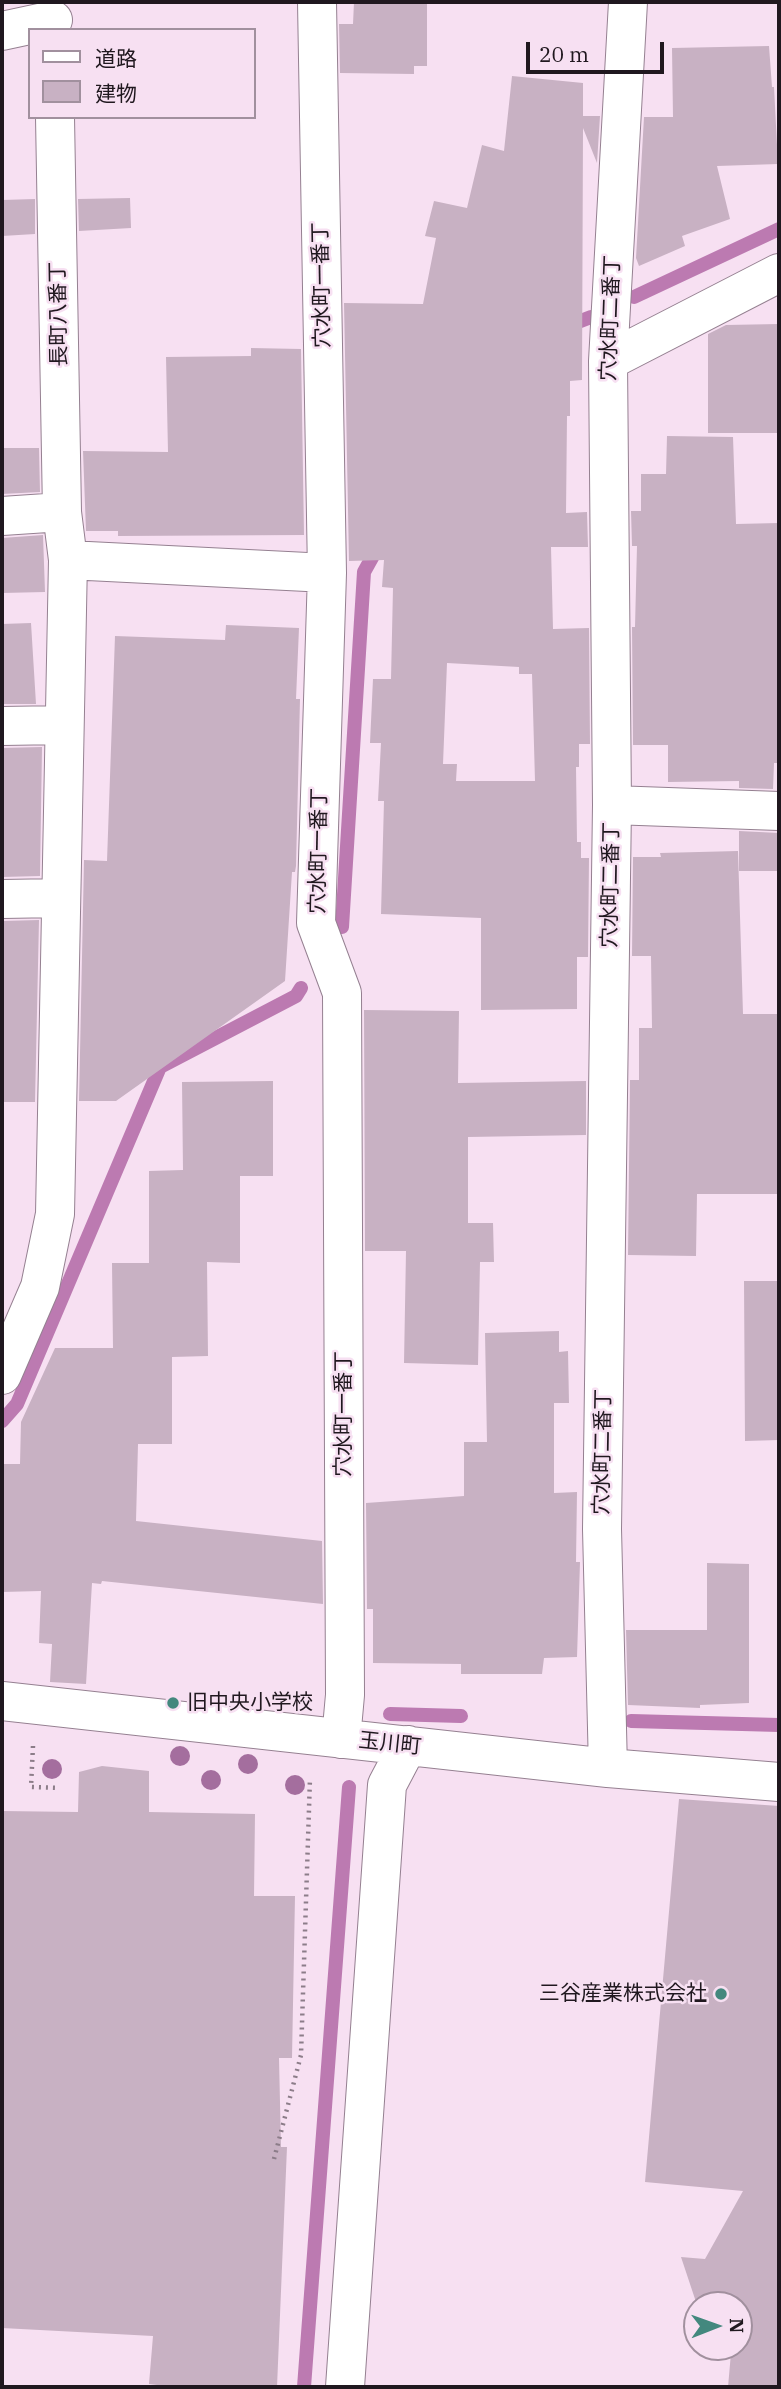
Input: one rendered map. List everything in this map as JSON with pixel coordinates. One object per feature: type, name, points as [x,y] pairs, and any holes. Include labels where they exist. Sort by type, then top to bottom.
[{"type":"street","name":"穴水町一番丁","points":[[317,2],[327,573],[316,923],[342,993],[345,1695],[341,1739]]},
{"type":"street","name":"穴水町二番丁","points":[[608,1768],[602,1529],[612,805],[608,361],[628,2]]},
{"type":"street","points":[[2,31],[53,17]]},
{"type":"street","name":"長町八番丁","points":[[55,119],[62,512],[68,560]]},
{"type":"street","points":[[608,361],[779,273]]},
{"type":"street","points":[[2,516],[62,512]]},
{"type":"street","points":[[2,1375],[40,1287],[55,1214],[68,560],[327,573]]},
{"type":"street","points":[[2,726],[64,725]]},
{"type":"street","points":[[612,805],[779,811]]},
{"type":"street","points":[[2,899],[61,898]]},
{"type":"street","name":"玉川町","points":[[2,1701],[608,1768],[779,1782]]},
{"type":"street","points":[[345,2387],[387,1785],[408,1745]]},
{"type":"path","points":[[33,1742],[31,1787],[59,1788]]},
{"type":"path","points":[[274,2158],[301,2055],[310,1777]]},
{"type":"building","points":[[354,2],[427,2],[427,66],[414,66],[414,74],[340,73],[339,24],[353,24]]},
{"type":"building","points":[[769,46],[778,164],[717,166],[730,219],[682,236],[685,246],[639,266],[636,258],[644,117],[673,117],[672,48]]},
{"type":"building","points":[[512,76],[583,83],[583,116],[600,116],[597,163],[583,128],[582,380],[570,381],[566,513],[587,512],[588,547],[551,547],[553,629],[589,628],[590,744],[579,744],[579,767],[576,767],[577,842],[581,842],[581,858],[589,858],[588,957],[577,957],[577,1009],[481,1010],[481,918],[381,914],[384,801],[378,801],[381,743],[370,743],[373,679],[391,679],[393,588],[382,587],[384,560],[349,561],[344,303],[423,304],[436,238],[425,236],[434,201],[467,208],[482,145],[504,151]],"holes":[[[447,663],[519,667],[519,674],[532,674],[535,781],[456,781],[457,764],[443,764]]]},
{"type":"building","points":[[130,198],[131,228],[79,231],[78,199]]},
{"type":"building","points":[[35,199],[35,234],[2,236],[2,200]]},
{"type":"building","points":[[779,324],[779,433],[708,433],[708,334],[726,325]]},
{"type":"building","points":[[251,348],[301,349],[304,535],[118,536],[118,531],[86,531],[83,451],[168,452],[166,357],[251,356]]},
{"type":"building","points":[[667,436],[733,437],[736,524],[779,523],[779,763],[774,763],[773,789],[739,788],[739,781],[668,782],[668,745],[633,745],[632,627],[635,627],[637,546],[632,546],[631,511],[641,511],[641,474],[666,474]]},
{"type":"building","points":[[2,448],[39,448],[40,492],[2,494]]},
{"type":"building","points":[[43,535],[45,592],[2,593],[2,538]]},
{"type":"building","points":[[31,623],[36,704],[2,704],[2,624]]},
{"type":"building","points":[[226,625],[299,628],[296,699],[300,699],[296,866],[295,872],[292,872],[285,981],[116,1101],[79,1101],[84,860],[107,861],[115,636],[225,640]]},
{"type":"building","points":[[42,747],[40,876],[2,877],[2,748]]},
{"type":"building","points":[[739,831],[779,833],[779,871],[739,871]]},
{"type":"building","points":[[738,851],[743,1014],[779,1014],[779,1194],[697,1194],[696,1256],[628,1255],[630,1080],[639,1080],[639,1028],[652,1028],[651,956],[632,956],[633,857],[661,857],[660,853]]},
{"type":"building","points":[[39,920],[35,1102],[2,1102],[2,921]]},
{"type":"building","points":[[364,1010],[459,1011],[458,1083],[586,1081],[586,1135],[468,1137],[468,1223],[493,1223],[494,1262],[480,1262],[478,1365],[404,1363],[406,1251],[365,1251]]},
{"type":"building","points":[[273,1081],[273,1176],[240,1176],[240,1263],[207,1262],[208,1356],[172,1357],[172,1444],[138,1444],[136,1521],[322,1541],[323,1604],[102,1581],[101,1584],[92,1583],[86,1684],[50,1682],[52,1644],[39,1643],[41,1591],[2,1592],[2,1464],[20,1464],[21,1422],[55,1348],[113,1348],[112,1263],[149,1263],[149,1171],[183,1170],[182,1082]]},
{"type":"building","points":[[744,1281],[779,1281],[779,1440],[745,1441]]},
{"type":"building","points":[[559,1331],[559,1352],[568,1351],[569,1403],[554,1403],[554,1493],[577,1492],[576,1562],[580,1562],[577,1657],[544,1658],[542,1674],[461,1674],[461,1664],[373,1663],[373,1609],[367,1609],[366,1503],[464,1496],[464,1442],[487,1442],[485,1333]]},
{"type":"building","points":[[707,1563],[749,1564],[749,1703],[700,1705],[700,1708],[628,1705],[626,1630],[707,1630]]},
{"type":"building","points":[[102,1766],[149,1771],[149,1812],[255,1814],[254,1896],[295,1896],[292,2058],[279,2058],[281,2147],[287,2147],[277,2387],[157,2387],[149,2384],[153,2336],[2,2328],[2,1811],[78,1812],[79,1772]]},
{"type":"building","name":"三谷産業株式会社","points":[[679,1799],[779,1806],[779,2387],[728,2387],[730,2361],[753,2361],[753,2291],[692,2291],[681,2257],[705,2259],[743,2191],[645,2182]]},
{"type":"waterway","points":[[634,297],[779,229]]},
{"type":"waterway","points":[[565,327],[591,317]]},
{"type":"waterway","points":[[342,927],[364,572],[379,545]]},
{"type":"waterway","points":[[2,1421],[17,1404],[160,1067],[296,996],[301,988]]},
{"type":"waterway","points":[[390,1714],[461,1716]]},
{"type":"waterway","points":[[631,1721],[779,1725]]},
{"type":"waterway","points":[[304,2387],[349,1787]]},
{"type":"place","name":"旧中央小学校","points":[[173,1703]]},
{"type":"place","name":"三谷産業株式会社","points":[[721,1994]]}]
